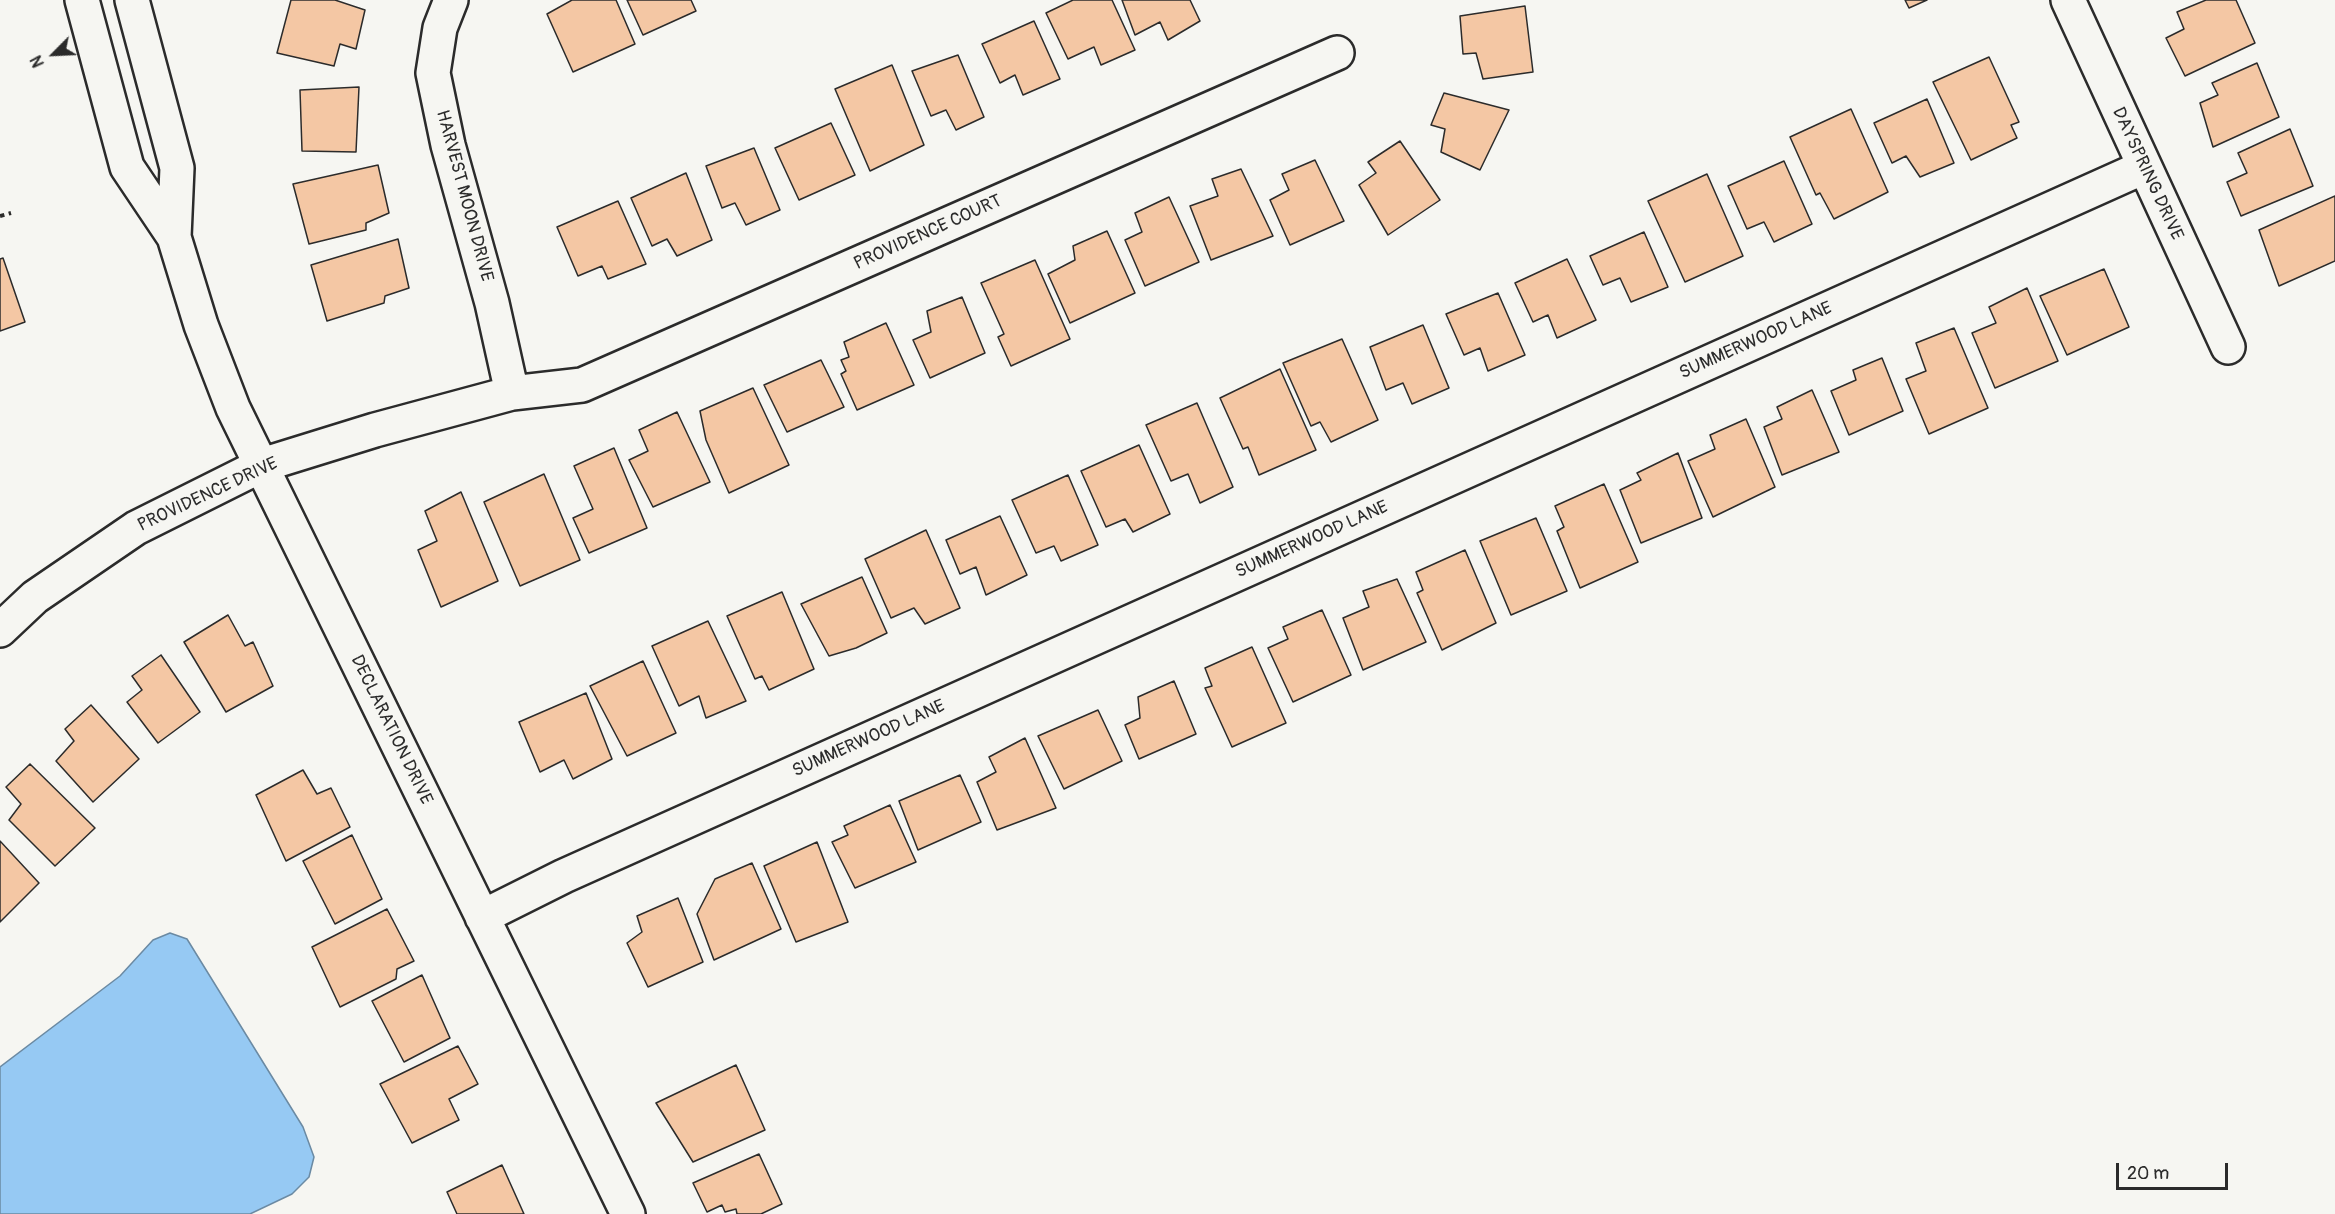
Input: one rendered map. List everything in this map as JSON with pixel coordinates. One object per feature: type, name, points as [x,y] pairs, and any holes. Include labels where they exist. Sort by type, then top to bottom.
[{"type":"street","name":"DECLARATION DRIVE","points":[[82,0],[127,167],[174,237],[201,325],[229,398],[628,1214]]},
{"type":"street","name":"DECLARATION DRIVE","points":[[132,0],[177,168],[174,237]]},
{"type":"street","name":"HARVEST MOON DRIVE","points":[[451,0],[440,28],[433,73],[448,145],[492,303],[513,393]]},
{"type":"street","name":"DAYSPRING DRIVE","points":[[2068,0],[2228,347]]},
{"type":"street","name":"PROVIDENCE COURT","points":[[513,393],[582,385],[1337,52]]},
{"type":"street","name":"SUMMERWOOD LANE","points":[[482,917],[564,876],[2144,167]]},
{"type":"street","name":"PROVIDENCE DRIVE","points":[[0,630],[35,597],[136,528],[262,465],[375,430],[513,393]]},
{"type":"path","points":[[0,216],[10,213]]},
{"type":"water","points":[[170,933],[187,939],[303,1127],[314,1157],[309,1177],[292,1194],[250,1214],[0,1214],[0,1067],[120,976],[153,940]]},
{"type":"building","points":[[291,0],[335,0],[365,10],[356,49],[340,44],[334,66],[277,53]]},
{"type":"building","points":[[572,0],[616,0],[635,44],[573,72],[547,14]]},
{"type":"building","points":[[627,0],[691,0],[696,11],[643,35]]},
{"type":"building","points":[[1073,0],[1112,0],[1135,50],[1101,65],[1094,47],[1068,59],[1046,13]]},
{"type":"building","points":[[1122,0],[1190,0],[1200,21],[1168,40],[1160,22],[1135,35]]},
{"type":"building","points":[[1905,0],[1927,0],[1909,8]]},
{"type":"building","points":[[2206,0],[2236,0],[2255,43],[2185,76],[2166,38],[2184,29],[2177,12]]},
{"type":"building","points":[[1525,6],[1533,72],[1483,79],[1476,53],[1463,54],[1460,16]]},
{"type":"building","points":[[1034,21],[1060,79],[1023,95],[1015,75],[1000,83],[982,44]]},
{"type":"building","points":[[958,55],[984,117],[956,130],[946,110],[931,116],[912,71]]},
{"type":"building","points":[[1989,57],[2019,122],[2011,125],[2017,138],[1971,160],[1933,82]]},
{"type":"building","points":[[2257,63],[2279,117],[2213,147],[2200,103],[2218,95],[2212,83]]},
{"type":"building","points":[[892,65],[924,145],[870,171],[835,89]]},
{"type":"building","points":[[359,87],[356,152],[302,151],[300,90]]},
{"type":"building","points":[[1444,93],[1509,110],[1480,170],[1441,152],[1445,129],[1431,125]]},
{"type":"building","points":[[1927,99],[1954,163],[1920,177],[1906,156],[1892,163],[1874,123]]},
{"type":"building","points":[[1851,109],[1888,192],[1834,219],[1820,193],[1816,195],[1790,137]]},
{"type":"building","points":[[831,123],[855,175],[799,200],[775,148]]},
{"type":"building","points":[[2290,129],[2313,186],[2241,216],[2227,182],[2247,173],[2238,153]]},
{"type":"building","points":[[1400,141],[1440,200],[1388,235],[1359,185],[1376,173],[1368,162]]},
{"type":"building","points":[[754,148],[780,210],[746,225],[735,203],[722,208],[706,166]]},
{"type":"building","points":[[1315,160],[1344,221],[1290,245],[1270,200],[1289,190],[1282,174]]},
{"type":"building","points":[[1784,161],[1812,224],[1774,242],[1764,222],[1747,229],[1728,186]]},
{"type":"building","points":[[378,165],[389,213],[366,223],[366,230],[309,244],[293,184]]},
{"type":"building","points":[[1241,169],[1273,236],[1211,260],[1190,206],[1218,196],[1212,179]]},
{"type":"building","points":[[686,173],[712,240],[677,256],[667,239],[652,246],[631,198]]},
{"type":"building","points":[[1707,174],[1743,256],[1685,282],[1648,201]]},
{"type":"building","points":[[2335,196],[2335,261],[2279,286],[2259,230]]},
{"type":"building","points":[[1169,197],[1199,262],[1145,286],[1125,240],[1142,232],[1135,213]]},
{"type":"building","points":[[618,201],[646,264],[608,279],[602,266],[578,276],[557,227]]},
{"type":"building","points":[[1107,231],[1135,293],[1070,323],[1048,274],[1075,260],[1073,246]]},
{"type":"building","points":[[1644,232],[1668,287],[1631,302],[1620,278],[1603,285],[1590,256]]},
{"type":"building","points":[[398,239],[409,288],[385,296],[384,303],[327,321],[311,265]]},
{"type":"building","points":[[3,258],[25,322],[0,331],[0,259]]},
{"type":"building","points":[[1567,259],[1596,320],[1557,338],[1548,315],[1533,322],[1515,283]]},
{"type":"building","points":[[1035,260],[1070,339],[1011,366],[998,337],[1004,334],[981,283]]},
{"type":"building","points":[[2104,269],[2129,327],[2067,355],[2040,296]]},
{"type":"building","points":[[2027,288],[2058,361],[1995,388],[1972,333],[1996,323],[1989,307]]},
{"type":"building","points":[[1498,293],[1525,355],[1488,371],[1480,348],[1464,355],[1446,314]]},
{"type":"building","points":[[962,297],[985,353],[930,378],[913,340],[931,332],[927,311]]},
{"type":"building","points":[[886,323],[914,385],[857,410],[841,374],[846,371],[841,360],[849,357],[844,342]]},
{"type":"building","points":[[1423,325],[1449,388],[1412,404],[1403,383],[1386,390],[1370,347]]},
{"type":"building","points":[[1954,328],[1988,408],[1929,434],[1906,379],[1926,371],[1916,343]]},
{"type":"building","points":[[1342,339],[1378,420],[1331,442],[1320,422],[1311,426],[1283,363]]},
{"type":"building","points":[[1882,358],[1903,411],[1849,435],[1831,391],[1856,380],[1853,370]]},
{"type":"building","points":[[821,360],[844,407],[787,432],[764,385]]},
{"type":"building","points":[[1280,369],[1316,450],[1259,475],[1248,447],[1243,449],[1220,398]]},
{"type":"building","points":[[753,388],[789,465],[729,493],[706,440],[700,411]]},
{"type":"building","points":[[1812,390],[1839,452],[1782,475],[1764,427],[1782,419],[1777,407]]},
{"type":"building","points":[[1197,403],[1233,487],[1200,503],[1188,474],[1171,481],[1146,425]]},
{"type":"building","points":[[677,412],[710,482],[653,507],[629,460],[648,451],[639,430]]},
{"type":"building","points":[[1746,419],[1775,487],[1713,517],[1688,461],[1715,449],[1710,435]]},
{"type":"building","points":[[1139,445],[1170,514],[1133,532],[1125,519],[1106,527],[1081,471]]},
{"type":"building","points":[[614,448],[647,528],[589,553],[573,518],[593,509],[574,466]]},
{"type":"building","points":[[1678,453],[1702,518],[1641,543],[1620,490],[1641,480],[1637,473]]},
{"type":"building","points":[[544,474],[580,560],[520,586],[484,502]]},
{"type":"building","points":[[1068,475],[1098,545],[1061,561],[1054,546],[1036,553],[1012,500]]},
{"type":"building","points":[[1604,484],[1638,562],[1580,588],[1557,531],[1564,527],[1555,506]]},
{"type":"building","points":[[461,492],[498,581],[441,607],[418,550],[437,541],[425,511]]},
{"type":"building","points":[[1000,516],[1027,575],[986,595],[976,567],[960,574],[946,540]]},
{"type":"building","points":[[1536,518],[1567,591],[1511,615],[1480,541]]},
{"type":"building","points":[[926,530],[960,608],[925,624],[914,608],[891,618],[865,559]]},
{"type":"building","points":[[1465,550],[1496,623],[1442,650],[1417,593],[1423,590],[1416,572]]},
{"type":"building","points":[[862,577],[887,633],[856,648],[829,656],[801,604]]},
{"type":"building","points":[[1397,579],[1426,642],[1363,670],[1343,618],[1369,607],[1363,591]]},
{"type":"building","points":[[782,592],[814,669],[769,690],[762,676],[755,679],[727,616]]},
{"type":"building","points":[[1322,610],[1351,675],[1293,702],[1268,648],[1288,639],[1283,627]]},
{"type":"building","points":[[228,615],[245,646],[253,642],[273,686],[226,712],[184,642]]},
{"type":"building","points":[[708,621],[746,701],[706,718],[699,696],[679,706],[652,646]]},
{"type":"building","points":[[1252,647],[1286,723],[1232,747],[1205,688],[1212,686],[1205,668]]},
{"type":"building","points":[[161,655],[200,712],[158,743],[127,702],[142,690],[132,676]]},
{"type":"building","points":[[643,661],[676,733],[627,756],[590,686]]},
{"type":"building","points":[[1174,681],[1196,734],[1139,759],[1125,725],[1140,718],[1138,697]]},
{"type":"building","points":[[586,693],[612,759],[573,779],[564,760],[540,772],[519,722]]},
{"type":"building","points":[[91,705],[139,759],[93,802],[56,761],[74,741],[65,729]]},
{"type":"building","points":[[1098,710],[1122,761],[1064,789],[1038,736]]},
{"type":"building","points":[[1025,738],[1056,808],[997,830],[977,782],[996,772],[989,757]]},
{"type":"building","points":[[30,764],[95,828],[55,866],[9,820],[21,804],[6,787]]},
{"type":"building","points":[[303,770],[317,794],[331,788],[350,827],[286,861],[256,795]]},
{"type":"building","points":[[960,775],[981,822],[918,850],[899,801]]},
{"type":"building","points":[[890,805],[916,862],[855,888],[832,842],[848,835],[844,826]]},
{"type":"building","points":[[352,835],[382,899],[335,924],[303,861]]},
{"type":"building","points":[[0,841],[39,883],[0,922]]},
{"type":"building","points":[[817,842],[848,922],[796,942],[764,866]]},
{"type":"building","points":[[752,863],[781,929],[714,960],[697,914],[715,879]]},
{"type":"building","points":[[678,898],[703,962],[648,987],[627,943],[642,932],[637,916]]},
{"type":"building","points":[[387,909],[414,961],[397,969],[396,979],[340,1007],[312,947]]},
{"type":"building","points":[[422,975],[450,1038],[404,1062],[372,1001]]},
{"type":"building","points":[[458,1046],[478,1084],[449,1099],[459,1120],[412,1143],[380,1084]]},
{"type":"building","points":[[736,1065],[765,1130],[693,1162],[656,1103]]},
{"type":"building","points":[[759,1154],[782,1204],[761,1214],[737,1214],[736,1209],[725,1212],[722,1205],[707,1212],[693,1183]]},
{"type":"building","points":[[502,1165],[524,1214],[457,1214],[447,1192]]}]
